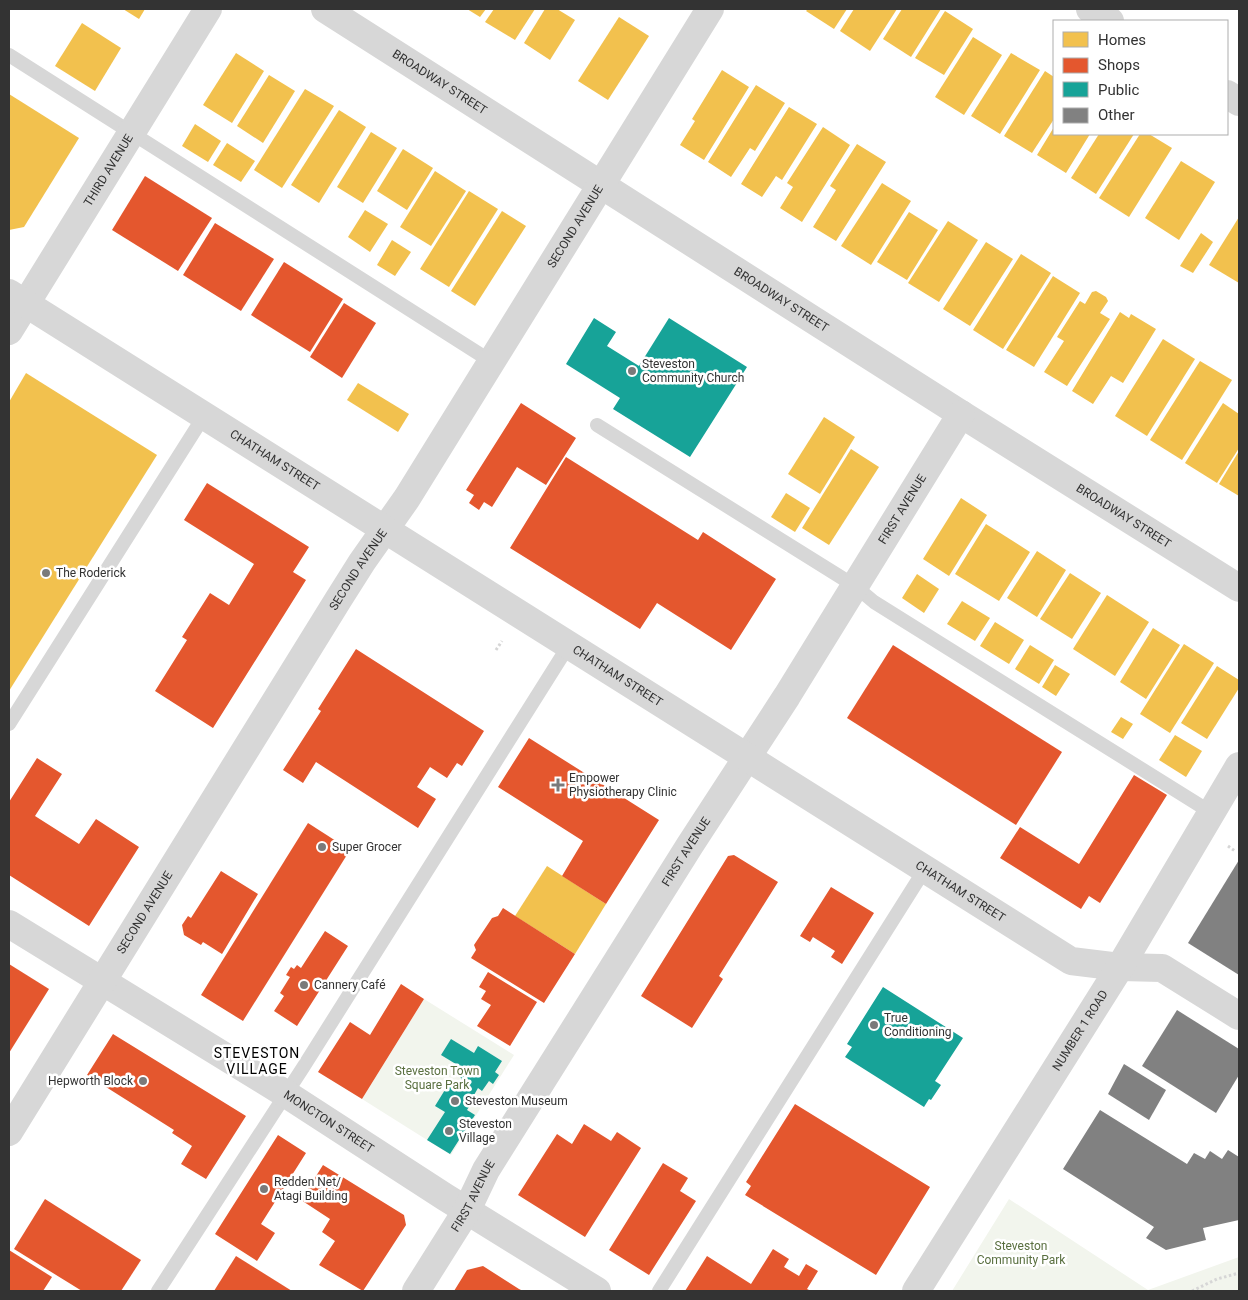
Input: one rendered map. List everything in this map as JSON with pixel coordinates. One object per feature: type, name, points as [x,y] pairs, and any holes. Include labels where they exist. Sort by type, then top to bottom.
[{"type":"street","name":"THIRD AVENUE","points":[[9,331],[18,298],[132,132],[208,9]]},
{"type":"street","name":"BROADWAY STREET","points":[[325,9],[961,414],[1239,588]]},
{"type":"street","name":"SECOND AVENUE","points":[[9,1132],[362,562],[407,498],[710,9]]},
{"type":"street","points":[[1090,9],[1108,20]]},
{"type":"street","points":[[1228,95],[1239,102]]},
{"type":"street","name":"CHATHAM STREET","points":[[18,298],[1071,961],[1120,967],[1162,968],[1239,1016]]},
{"type":"street","name":"FIRST AVENUE","points":[[416,1291],[467,1210],[486,1170],[791,690],[961,414]]},
{"type":"street","name":"NUMBER 1 ROAD","points":[[916,1291],[1120,967],[1239,766]]},
{"type":"street","name":"MONCTON STREET","points":[[9,924],[286,1094],[597,1291]]},
{"type":"lane","points":[[9,55],[492,362]]},
{"type":"lane","points":[[9,724],[204,416]]},
{"type":"lane","points":[[597,425],[855,586],[874,602],[1212,813]]},
{"type":"lane","points":[[158,1291],[286,1094],[569,645]]},
{"type":"lane","points":[[658,1291],[925,869]]},
{"type":"path","points":[[496,650],[502,641]]},
{"type":"path","points":[[1228,846],[1235,851]]},
{"type":"path","points":[[1192,1291],[1216,1279],[1239,1273]]},
{"type":"green space","name":"Steveston Town Square Park","points":[[424,999],[514,1055],[451,1155],[362,1099]]},
{"type":"green space","name":"Steveston Community Park","points":[[1009,1199],[1148,1290],[1239,1257],[1239,1291],[952,1291]]},
{"type":"building: Homes","points":[[123,9],[145,9],[139,19]]},
{"type":"building: Homes","points":[[467,9],[486,9],[480,17]]},
{"type":"building: Homes","points":[[494,9],[535,9],[515,40],[485,22]]},
{"type":"building: Homes","points":[[545,9],[557,9],[575,20],[550,60],[524,43]]},
{"type":"building: Homes","points":[[808,9],[847,9],[834,29],[806,11]]},
{"type":"building: Homes","points":[[854,9],[897,9],[870,51],[840,31]]},
{"type":"building: Homes","points":[[902,9],[941,9],[911,57],[883,39]]},
{"type":"building: Homes","points":[[945,11],[973,29],[944,75],[915,58]]},
{"type":"building: Homes","points":[[619,17],[649,36],[608,100],[578,81]]},
{"type":"building: Homes","points":[[82,23],[121,48],[95,91],[55,66]]},
{"type":"building: Homes","points":[[973,37],[1002,55],[964,115],[935,97]]},
{"type":"building: Homes","points":[[236,53],[264,71],[232,123],[203,105]]},
{"type":"building: Homes","points":[[1011,53],[1040,70],[1000,134],[971,116]]},
{"type":"building: Homes","points":[[722,70],[749,87],[704,160],[680,145],[695,121],[692,119]]},
{"type":"building: Homes","points":[[1045,71],[1053,76],[1053,121],[1032,153],[1004,136]]},
{"type":"building: Homes","points":[[269,75],[295,91],[263,143],[237,126]]},
{"type":"building: Homes","points":[[756,85],[785,103],[755,151],[750,148],[731,177],[708,162]]},
{"type":"building: Homes","points":[[305,89],[334,106],[282,188],[254,170]]},
{"type":"building: Homes","points":[[9,94],[79,138],[24,227],[9,230]]},
{"type":"building: Homes","points":[[789,107],[817,124],[782,180],[776,176],[762,197],[741,184]]},
{"type":"building: Homes","points":[[339,110],[366,127],[319,203],[291,185]]},
{"type":"building: Homes","points":[[195,124],[221,141],[208,162],[182,146]]},
{"type":"building: Homes","points":[[823,127],[850,145],[802,222],[780,208],[793,187],[787,183]]},
{"type":"building: Homes","points":[[1053,129],[1053,135],[1089,135],[1066,173],[1037,155]]},
{"type":"building: Homes","points":[[371,132],[397,148],[363,203],[337,187]]},
{"type":"building: Homes","points":[[1098,135],[1133,135],[1096,194],[1071,178]]},
{"type":"building: Homes","points":[[1139,135],[1151,135],[1172,148],[1129,217],[1099,198]]},
{"type":"building: Homes","points":[[227,143],[255,161],[241,182],[213,165]]},
{"type":"building: Homes","points":[[857,144],[886,162],[836,241],[813,227],[836,190],[830,186]]},
{"type":"building: Homes","points":[[403,149],[433,168],[407,210],[377,191]]},
{"type":"building: Homes","points":[[1181,161],[1215,182],[1179,240],[1145,218]]},
{"type":"building: Homes","points":[[435,171],[466,191],[431,246],[400,227]]},
{"type":"building: Homes","points":[[882,183],[911,201],[871,265],[841,246]]},
{"type":"building: Homes","points":[[469,191],[498,209],[449,287],[420,269]]},
{"type":"building: Homes","points":[[365,210],[388,224],[370,252],[348,237]]},
{"type":"building: Homes","points":[[502,211],[526,226],[475,306],[451,291]]},
{"type":"building: Homes","points":[[909,212],[938,230],[907,280],[877,262]]},
{"type":"building: Homes","points":[[1239,217],[1239,283],[1209,265]]},
{"type":"building: Homes","points":[[948,221],[978,240],[939,302],[908,283]]},
{"type":"building: Homes","points":[[1201,233],[1213,242],[1193,273],[1180,266]]},
{"type":"building: Homes","points":[[392,240],[411,252],[395,276],[377,265]]},
{"type":"building: Homes","points":[[986,242],[1013,259],[970,326],[943,309]]},
{"type":"building: Homes","points":[[1021,254],[1051,273],[1003,349],[973,330]]},
{"type":"building: Homes","points":[[1053,276],[1080,293],[1034,367],[1006,350]]},
{"type":"building: Homes","points":[[1096,291],[1106,297],[1108,301],[1100,313],[1110,319],[1067,386],[1044,372],[1064,341],[1057,337],[1080,301],[1085,304],[1092,292]]},
{"type":"building: Homes","points":[[1120,312],[1129,318],[1131,314],[1156,329],[1123,383],[1111,376],[1093,404],[1072,391]]},
{"type":"building: Homes","points":[[1163,339],[1195,359],[1147,436],[1115,416]]},
{"type":"building: Homes","points":[[1200,361],[1232,380],[1182,460],[1150,440]]},
{"type":"building: Homes","name":"The Roderick","points":[[26,373],[157,455],[9,691],[9,402]]},
{"type":"building: Homes","points":[[358,383],[409,414],[398,432],[347,400]]},
{"type":"building: Homes","points":[[1223,403],[1239,414],[1239,448],[1217,483],[1185,463]]},
{"type":"building: Homes","points":[[824,417],[855,437],[820,494],[788,474]]},
{"type":"building: Homes","points":[[851,449],[879,467],[829,545],[802,528]]},
{"type":"building: Homes","points":[[1239,451],[1239,496],[1219,484]]},
{"type":"building: Homes","points":[[786,493],[810,508],[795,532],[771,517]]},
{"type":"building: Homes","points":[[961,498],[987,515],[949,576],[923,559]]},
{"type":"building: Homes","points":[[986,524],[1030,552],[999,601],[955,574]]},
{"type":"building: Homes","points":[[1037,551],[1066,570],[1037,617],[1007,598]]},
{"type":"building: Homes","points":[[1070,573],[1101,593],[1072,639],[1040,619]]},
{"type":"building: Homes","points":[[917,574],[939,589],[924,613],[902,598]]},
{"type":"building: Homes","points":[[1107,595],[1149,622],[1115,676],[1073,649]]},
{"type":"building: Homes","points":[[962,601],[990,618],[975,641],[947,624]]},
{"type":"building: Homes","points":[[995,622],[1024,640],[1009,664],[980,646]]},
{"type":"building: Homes","points":[[1153,628],[1180,645],[1146,699],[1120,682]]},
{"type":"building: Homes","points":[[1184,644],[1214,663],[1170,733],[1140,714]]},
{"type":"building: Homes","points":[[1030,645],[1054,660],[1039,684],[1015,669]]},
{"type":"building: Homes","points":[[1055,665],[1070,674],[1056,696],[1042,687]]},
{"type":"building: Homes","points":[[1217,666],[1239,680],[1239,688],[1207,739],[1181,723]]},
{"type":"building: Homes","points":[[1121,717],[1133,724],[1123,739],[1111,732]]},
{"type":"building: Homes","points":[[1175,735],[1202,751],[1186,777],[1159,760]]},
{"type":"building: Homes","points":[[547,866],[606,904],[575,954],[515,916]]},
{"type":"building: Shops","points":[[145,176],[212,218],[178,271],[112,230]]},
{"type":"building: Shops","points":[[215,223],[274,259],[241,311],[183,275]]},
{"type":"building: Shops","points":[[284,262],[343,299],[310,352],[251,315]]},
{"type":"building: Shops","points":[[344,303],[376,323],[342,378],[310,357]]},
{"type":"building: Shops","points":[[521,403],[576,438],[546,485],[517,467],[492,507],[484,502],[479,510],[469,503],[474,495],[466,490]]},
{"type":"building: Shops","points":[[566,457],[698,540],[703,532],[776,579],[731,650],[657,603],[640,629],[510,548]]},
{"type":"building: Shops","points":[[207,483],[309,547],[293,572],[306,580],[213,728],[155,691],[187,640],[182,637],[210,593],[229,605],[254,564],[184,520]]},
{"type":"building: Shops","points":[[893,645],[1062,752],[1016,825],[847,718]]},
{"type":"building: Shops","points":[[356,649],[484,731],[462,766],[457,763],[447,778],[430,767],[417,787],[436,799],[418,828],[316,762],[303,783],[283,770],[321,711],[318,709]]},
{"type":"building: Shops","points":[[529,738],[659,820],[606,904],[562,876],[583,841],[498,787]]},
{"type":"building: Shops","points":[[37,758],[62,774],[35,816],[79,844],[96,819],[139,847],[89,926],[9,875],[9,802]]},
{"type":"building: Shops","points":[[1134,775],[1167,795],[1100,903],[1089,896],[1081,909],[1000,858],[1020,827],[1079,864]]},
{"type":"building: Shops","points":[[308,823],[350,850],[243,1021],[201,995]]},
{"type":"building: Shops","points":[[734,855],[778,882],[719,976],[723,979],[692,1028],[641,996],[728,856]]},
{"type":"building: Shops","points":[[221,871],[258,894],[222,954],[203,942],[201,945],[184,935],[182,925],[188,916],[191,918]]},
{"type":"building: Shops","points":[[831,887],[874,913],[842,964],[831,957],[835,951],[813,937],[810,942],[800,936]]},
{"type":"building: Shops","points":[[503,908],[575,954],[544,1003],[471,958],[476,950],[474,945],[492,918],[498,916]]},
{"type":"building: Shops","name":"Cannery Café","points":[[325,931],[348,946],[297,1026],[274,1011],[284,996],[280,993],[290,977],[286,975],[291,967],[294,969],[297,965],[301,968]]},
{"type":"building: Shops","points":[[9,964],[49,989],[9,1053]]},
{"type":"building: Shops","points":[[488,972],[537,1002],[510,1046],[477,1026],[491,1005],[481,999],[486,991],[479,987]]},
{"type":"building: Shops","points":[[401,984],[424,999],[362,1099],[318,1072],[350,1022],[370,1035]]},
{"type":"building: Shops","points":[[113,1034],[246,1116],[206,1179],[181,1164],[192,1146],[172,1133],[174,1130],[87,1075]]},
{"type":"building: Shops","points":[[795,1104],[930,1187],[876,1275],[745,1195],[751,1186],[746,1182]]},
{"type":"building: Shops","points":[[584,1124],[611,1141],[617,1132],[641,1148],[585,1237],[518,1195],[557,1134],[572,1144]]},
{"type":"building: Shops","name":"Redden Net/ Atagi Building","points":[[278,1135],[306,1153],[261,1224],[275,1233],[257,1261],[215,1234]]},
{"type":"building: Shops","points":[[663,1163],[688,1178],[680,1191],[696,1201],[649,1275],[609,1250]]},
{"type":"building: Shops","points":[[323,1165],[404,1215],[406,1225],[363,1291],[319,1265],[335,1241],[322,1232],[330,1219],[301,1200]]},
{"type":"building: Shops","points":[[45,1199],[141,1260],[121,1291],[82,1291],[14,1249]]},
{"type":"building: Shops","points":[[773,1249],[789,1259],[784,1267],[799,1276],[806,1264],[818,1271],[807,1289],[811,1291],[685,1291],[707,1256],[751,1284]]},
{"type":"building: Shops","points":[[9,1250],[52,1277],[43,1291],[9,1291]]},
{"type":"building: Shops","points":[[236,1256],[292,1291],[214,1291]]},
{"type":"building: Shops","points":[[483,1266],[523,1291],[454,1291],[467,1270]]},
{"type":"building: Public","points":[[594,318],[616,332],[607,346],[639,366],[669,318],[747,367],[690,457],[613,409],[620,398],[566,364]]},
{"type":"building: Public","points":[[883,987],[963,1038],[935,1081],[941,1085],[924,1107],[845,1057],[852,1047],[847,1044]]},
{"type":"building: Public","name":"Steveston Museum","points":[[451,1039],[474,1053],[478,1046],[502,1061],[495,1072],[499,1075],[493,1084],[489,1081],[482,1091],[478,1088],[474,1095],[476,1096],[467,1110],[475,1115],[450,1154],[427,1140],[445,1112],[435,1106],[451,1080],[458,1085],[462,1079],[460,1077],[464,1069],[441,1055]]},
{"type":"building: Other","points":[[1239,860],[1239,975],[1188,943]]},
{"type":"building: Other","points":[[1177,1010],[1239,1049],[1239,1075],[1216,1113],[1142,1066]]},
{"type":"building: Other","points":[[1124,1064],[1166,1090],[1149,1120],[1108,1094]]},
{"type":"building: Other","points":[[1100,1110],[1187,1164],[1194,1153],[1205,1159],[1210,1151],[1222,1159],[1228,1150],[1239,1157],[1239,1220],[1203,1228],[1206,1240],[1166,1250],[1146,1238],[1154,1227],[1063,1169]]},
{"type":"place","name":"Steveston Community Church","points":[[632,371]]},
{"type":"place","name":"The Roderick","points":[[46,573]]},
{"type":"place","name":"Empower Physiotherapy Clinic","points":[[558,785]]},
{"type":"place","name":"Super Grocer","points":[[322,847]]},
{"type":"place","name":"Cannery Café","points":[[304,985]]},
{"type":"place","name":"True Conditioning","points":[[874,1025]]},
{"type":"place","name":"Hepworth Block","points":[[143,1081]]},
{"type":"place","name":"Steveston Museum","points":[[455,1101]]},
{"type":"place","name":"Steveston Village","points":[[449,1131]]},
{"type":"place","name":"Redden Net/ Atagi Building","points":[[264,1189]]},
{"type":"district","name":"STEVESTON VILLAGE","points":[[257,1062]]}]
